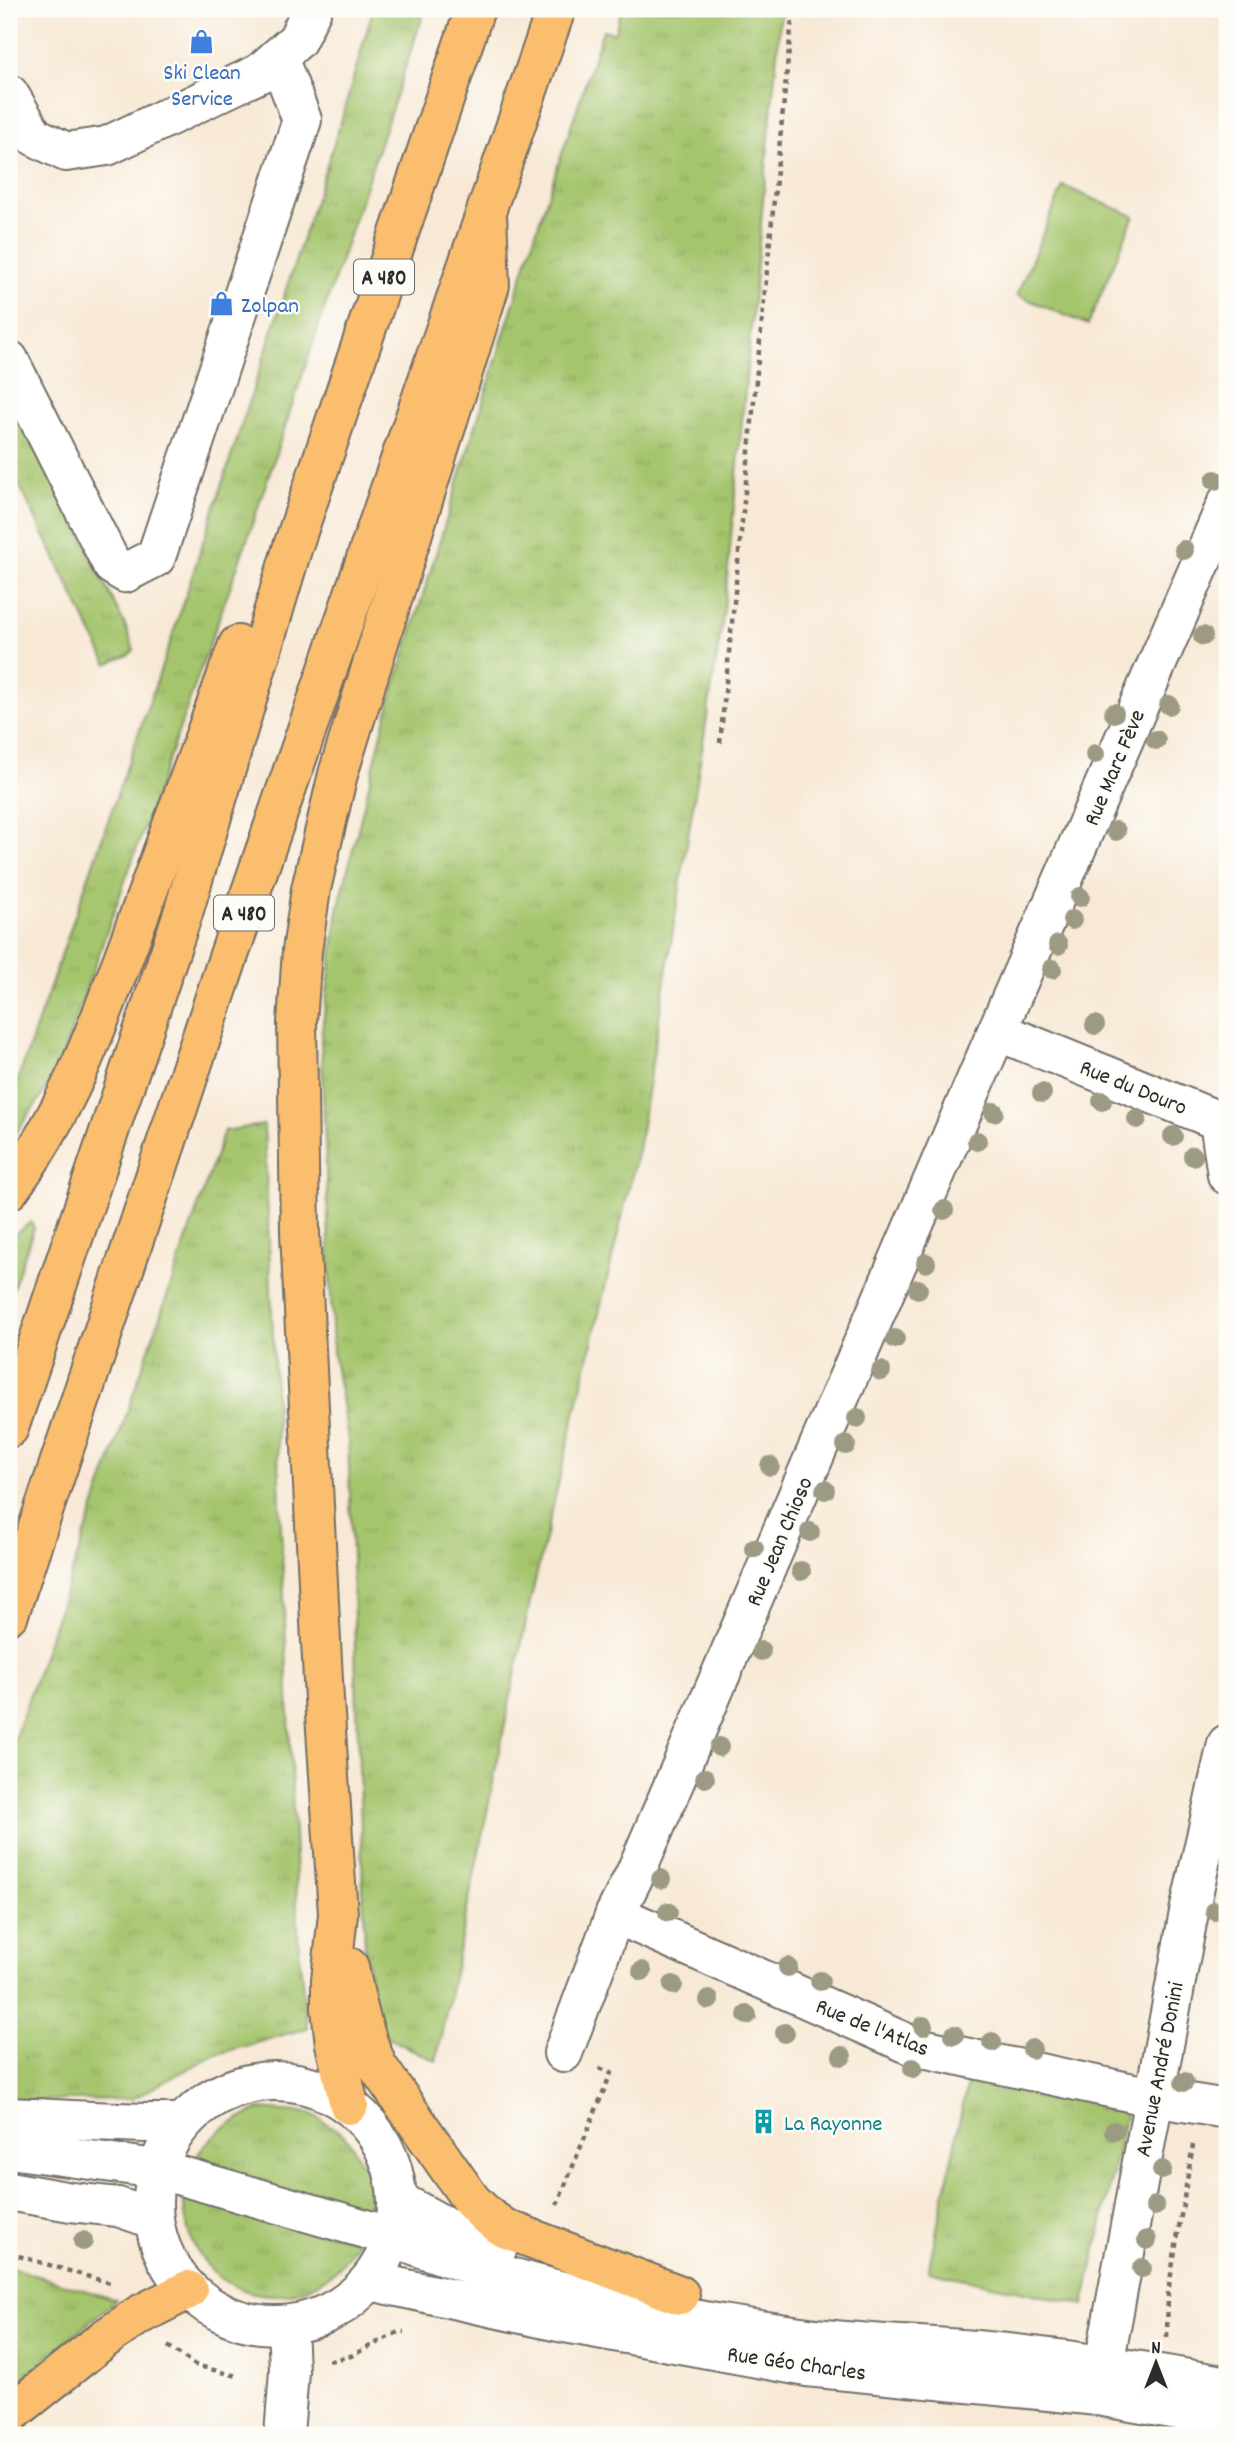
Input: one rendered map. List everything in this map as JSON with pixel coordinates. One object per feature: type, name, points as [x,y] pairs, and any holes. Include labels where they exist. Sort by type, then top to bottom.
[{"type":"highway","name":"A 480","points":[[9,1428],[183,913],[293,545],[475,9]]},
{"type":"highway","name":"A 480","points":[[9,1614],[228,958],[556,9]]},
{"type":"highway","points":[[487,214],[490,285],[338,774],[312,889],[302,951],[297,1022],[300,1233],[338,1914],[358,2013],[378,2067],[471,2200],[504,2228],[680,2295]]},
{"type":"highway","points":[[9,1189],[38,1149],[67,1097],[96,1031],[247,618],[293,545]]},
{"type":"highway","points":[[338,1914],[331,1980],[331,2009],[335,2044],[349,2105]]},
{"type":"highway","points":[[9,2415],[104,2339],[139,2315],[188,2290]]},
{"type":"street","points":[[9,94],[34,136],[66,152],[107,146],[260,73],[297,40],[312,9]]},
{"type":"street","points":[[9,360],[112,565],[125,573],[156,557],[302,120],[278,57]]},
{"type":"street","name":"Rue Marc Fève","points":[[997,1031],[1227,503]]},
{"type":"street","name":"Rue du Douro","points":[[997,1031],[1219,1121],[1227,1175]]},
{"type":"street","name":"Rue Jean Chioso","points":[[563,2053],[615,1914],[646,1849],[997,1031]]},
{"type":"street","name":"Avenue André Donini","points":[[1102,2370],[1152,2096],[1189,1912],[1227,1744]]},
{"type":"street","name":"Rue de l'Atlas","points":[[615,1914],[913,2046],[1152,2096],[1213,2106]]},
{"type":"street","points":[[262,2081],[293,2082],[322,2090],[349,2105],[368,2123],[383,2144],[393,2168],[395,2218],[384,2260],[370,2281],[346,2303],[318,2318],[287,2325],[260,2325],[234,2319],[209,2307],[188,2290],[171,2269],[159,2245],[153,2219],[152,2194],[157,2169],[167,2145],[182,2123],[205,2103],[232,2088],[262,2081]]},
{"type":"street","points":[[9,2117],[127,2124],[182,2123]]},
{"type":"street","points":[[9,2149],[157,2169],[395,2218],[422,2248],[525,2280],[610,2301],[741,2327],[817,2338],[1006,2353],[1102,2370],[1227,2386]]},
{"type":"street","points":[[9,2191],[118,2207],[153,2219]]},
{"type":"street","name":"Rue Géo Charles","points":[[395,2218],[457,2233],[534,2259],[680,2295],[750,2308],[846,2320],[957,2329],[1102,2370],[1227,2419]]},
{"type":"street","name":"Rue Géo Charles","points":[[370,2281],[566,2324],[807,2367],[1102,2370],[1166,2356],[1227,2366]]},
{"type":"street","points":[[284,2435],[289,2371],[287,2325]]},
{"type":"path","points":[[720,743],[793,9]]},
{"type":"path","points":[[559,2249],[556,2207],[611,2073],[563,2053]]},
{"type":"path","name":"Avenue André Donini","points":[[1166,2356],[1168,2292],[1213,2106]]},
{"type":"path","points":[[9,2253],[120,2286]]},
{"type":"path","points":[[163,2343],[195,2365],[237,2376]]},
{"type":"green space","points":[[373,9],[425,9],[248,537],[58,1068],[9,1143],[9,1094],[15,1088],[171,640],[341,122]]},
{"type":"green space","points":[[622,9],[784,9],[780,21],[724,611],[638,1150],[530,1602],[436,2061],[379,2033],[365,1949],[348,1438],[333,1352],[321,1038],[338,909],[390,701],[534,238],[603,30],[614,33]]},
{"type":"green space","points":[[1063,186],[1134,216],[1088,325],[1017,295]]},
{"type":"green space","points":[[9,388],[125,625],[134,650],[129,655],[107,664],[9,464]]},
{"type":"green space","points":[[264,1125],[299,1952],[307,2028],[214,2055],[132,2099],[9,2101],[9,1755],[224,1131]]},
{"type":"green space","points":[[31,1222],[34,1228],[9,1300],[9,1238]]},
{"type":"green space","points":[[969,2076],[1127,2108],[1084,2305],[928,2271]]},
{"type":"green space","points":[[259,2109],[310,2113],[346,2136],[367,2173],[370,2213],[191,2166],[205,2145],[220,2131]]},
{"type":"green space","points":[[184,2193],[358,2241],[335,2270],[308,2288],[279,2295],[250,2292],[224,2280],[202,2259],[188,2230]]},
{"type":"green space","points":[[9,2267],[116,2300],[9,2390]]},
{"type":"place","name":"Ski Clean Service","points":[[202,41]]},
{"type":"place","name":"Zolpan","points":[[221,304]]},
{"type":"place","name":"La Rayonne","points":[[764,2122]]}]
